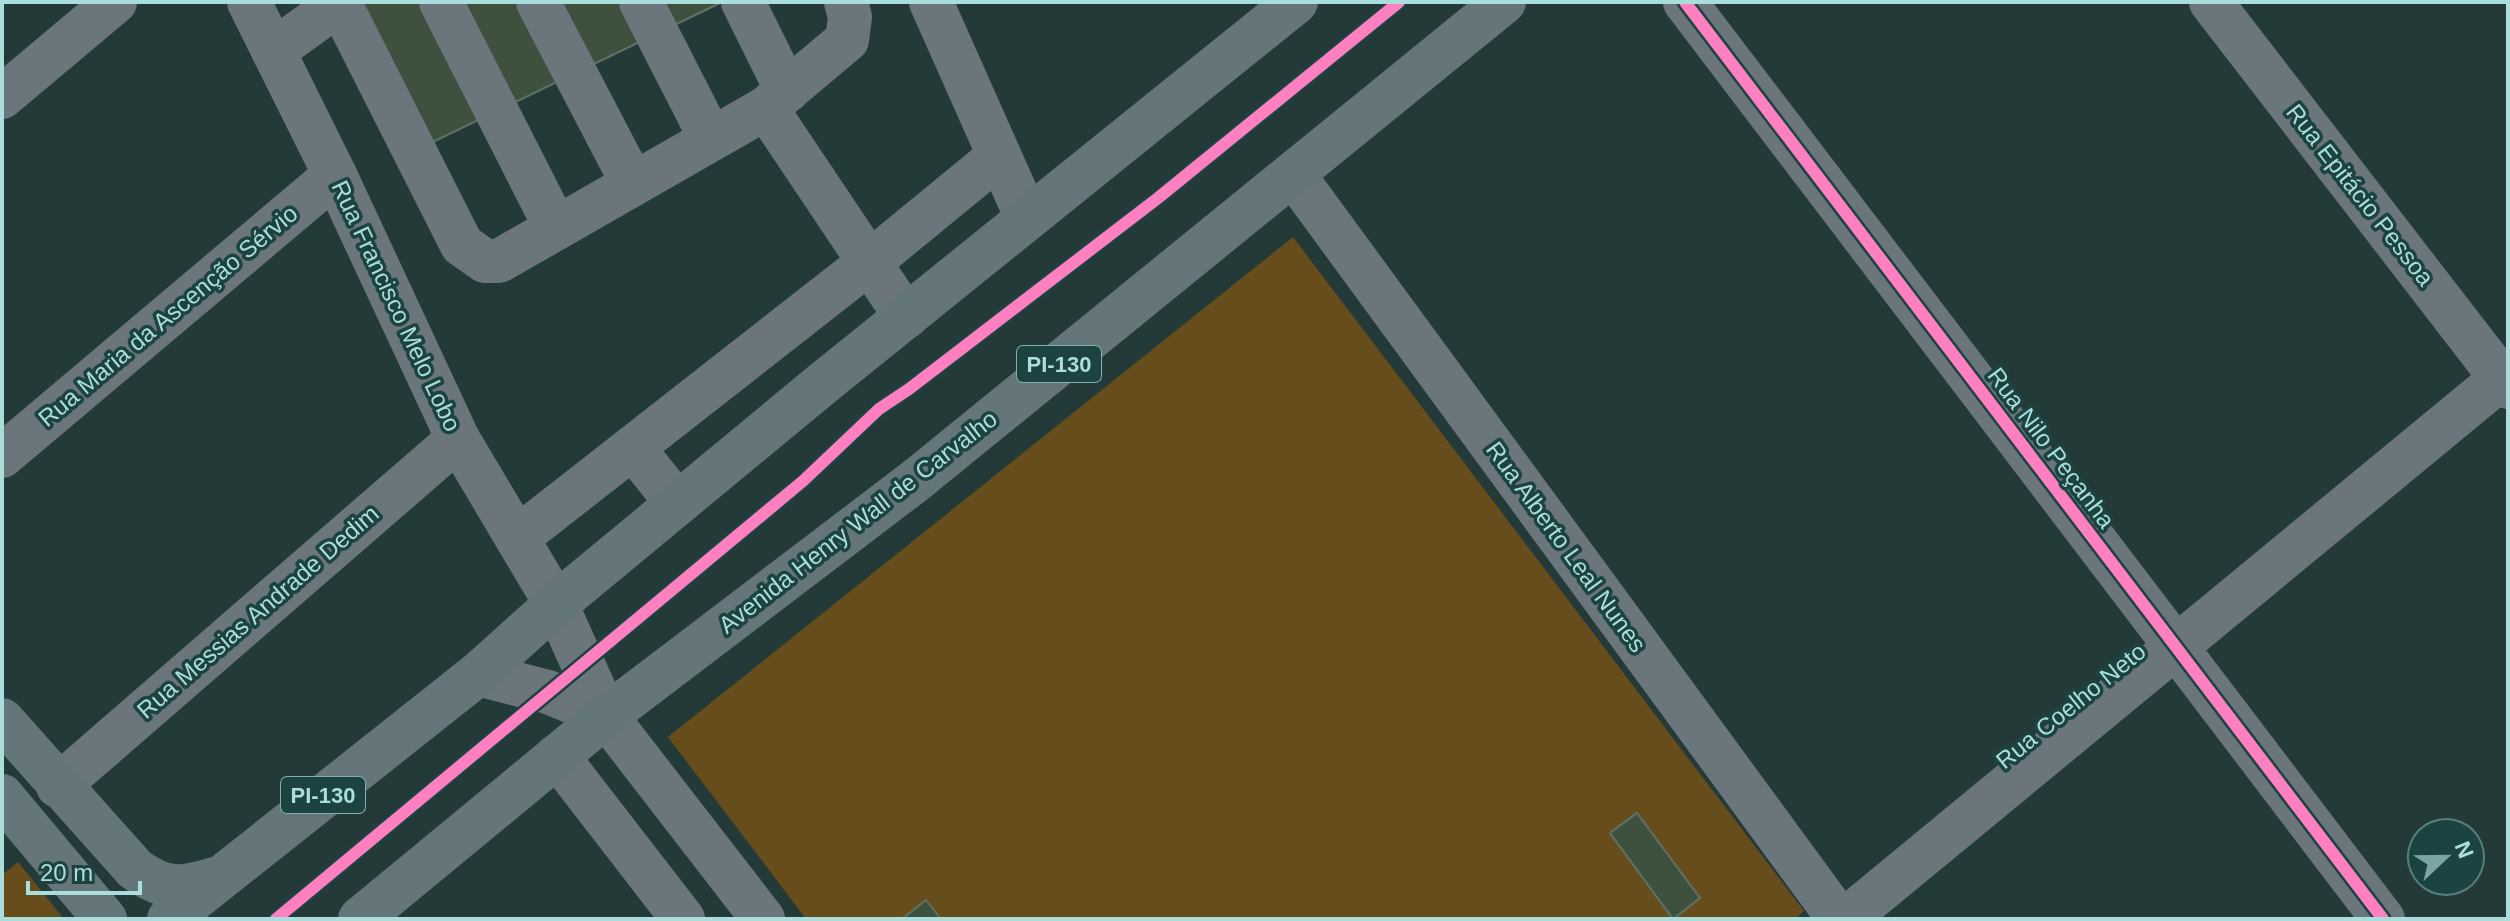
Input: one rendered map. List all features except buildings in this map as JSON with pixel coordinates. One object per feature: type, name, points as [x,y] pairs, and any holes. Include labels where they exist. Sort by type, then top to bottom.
[{"type":"main road","name":"PI-130","points":[[169,919],[478,674],[677,503],[1296,2]]},
{"type":"main road","name":"Avenida Henry Wall de Carvalho","points":[[360,919],[606,716],[915,481],[1504,2]]},
{"type":"main road","points":[[2,720],[58,786],[135,869],[150,880],[180,888],[218,878]]},
{"type":"main road","points":[[8,814],[105,919]]},
{"type":"street","points":[[2,97],[115,2]]},
{"type":"street","name":"Rua Francisco Melo Lobo","points":[[249,2],[335,175],[458,439],[556,604],[606,716],[763,919]]},
{"type":"street","points":[[273,51],[339,2],[462,245],[485,261],[499,261],[776,99],[847,40],[850,17],[846,2]]},
{"type":"street","points":[[441,2],[556,228]]},
{"type":"street","points":[[538,2],[633,184]]},
{"type":"street","points":[[641,2],[711,139]]},
{"type":"street","points":[[743,2],[776,99],[906,317]]},
{"type":"street","points":[[931,2],[1027,218]]},
{"type":"street","name":"Rua Nilo Peçanha","points":[[1685,2],[2383,919]]},
{"type":"street","name":"Rua Epitácio Pessoa","points":[[2211,2],[2506,379]]},
{"type":"street","points":[[517,538],[871,261],[999,156]]},
{"type":"street","name":"Rua Alberto Leal Nunes","points":[[1293,174],[1839,919]]},
{"type":"street","name":"Rua Maria da Ascenção Sérvio","points":[[2,456],[335,175]]},
{"type":"street","name":"Rua Coelho Neto","points":[[1846,919],[2506,379]]},
{"type":"street","name":"Rua Messias Andrade Dedim","points":[[58,786],[458,439]]},
{"type":"street","points":[[633,448],[677,503]]},
{"type":"street","points":[[478,674],[548,692],[606,716]]},
{"type":"street","points":[[557,756],[683,919]]},
{"type":"shaded area","points":[[1293,237],[1804,911],[1795,919],[806,919],[668,737]]},
{"type":"shaded area","points":[[18,862],[64,919],[2,919],[2,875]]},
{"type":"cycle path","points":[[276,919],[803,481],[879,409],[1158,198],[1399,2]]},
{"type":"cycle path","points":[[1685,2],[2383,919]]}]
